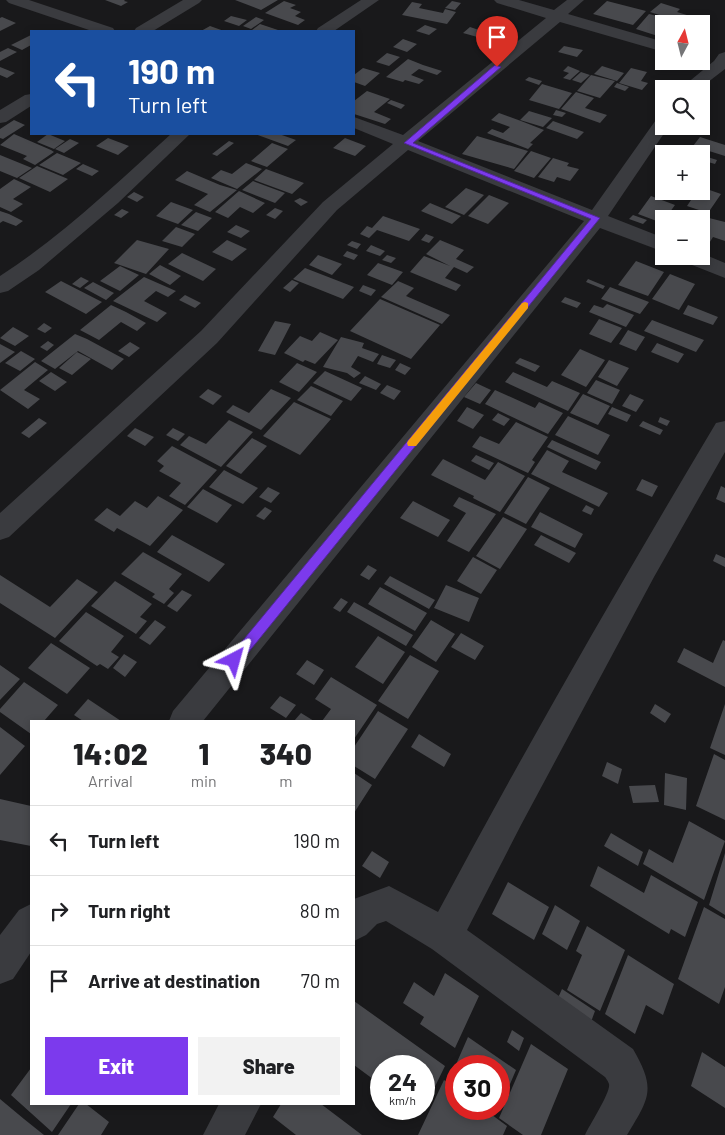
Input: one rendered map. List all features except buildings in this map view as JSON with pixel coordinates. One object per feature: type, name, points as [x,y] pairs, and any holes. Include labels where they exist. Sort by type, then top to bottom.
[{"type":"street","points":[[14,0],[104,30]]},
{"type":"street","points":[[144,30],[194,0]]},
{"type":"street","points":[[326,30],[371,0]]},
{"type":"street","points":[[502,0],[655,44]]},
{"type":"street","points":[[0,530],[209,337],[330,206],[408,143],[576,0]]},
{"type":"street","points":[[710,60],[724,62]]},
{"type":"street","points":[[700,80],[724,62]]},
{"type":"street","points":[[0,118],[30,100]]},
{"type":"street","points":[[355,122],[655,242]]},
{"type":"street","points":[[185,720],[596,218],[655,134]]},
{"type":"street","points":[[0,286],[32,265],[104,205],[180,135]]},
{"type":"street","points":[[710,265],[725,271]]},
{"type":"street","points":[[445,936],[509,813],[644,569],[725,430]]},
{"type":"street","points":[[355,921],[371,907],[389,903],[445,936],[619,1063],[629,1080],[627,1098],[605,1135]]},
{"type":"street","points":[[0,966],[30,923]]},
{"type":"street","points":[[223,1135],[240,1105]]},
{"type":"slow traffic","points":[[412,443],[525,305]]},
{"type":"route","points":[[234,660],[596,218],[408,143],[497,67]]}]
